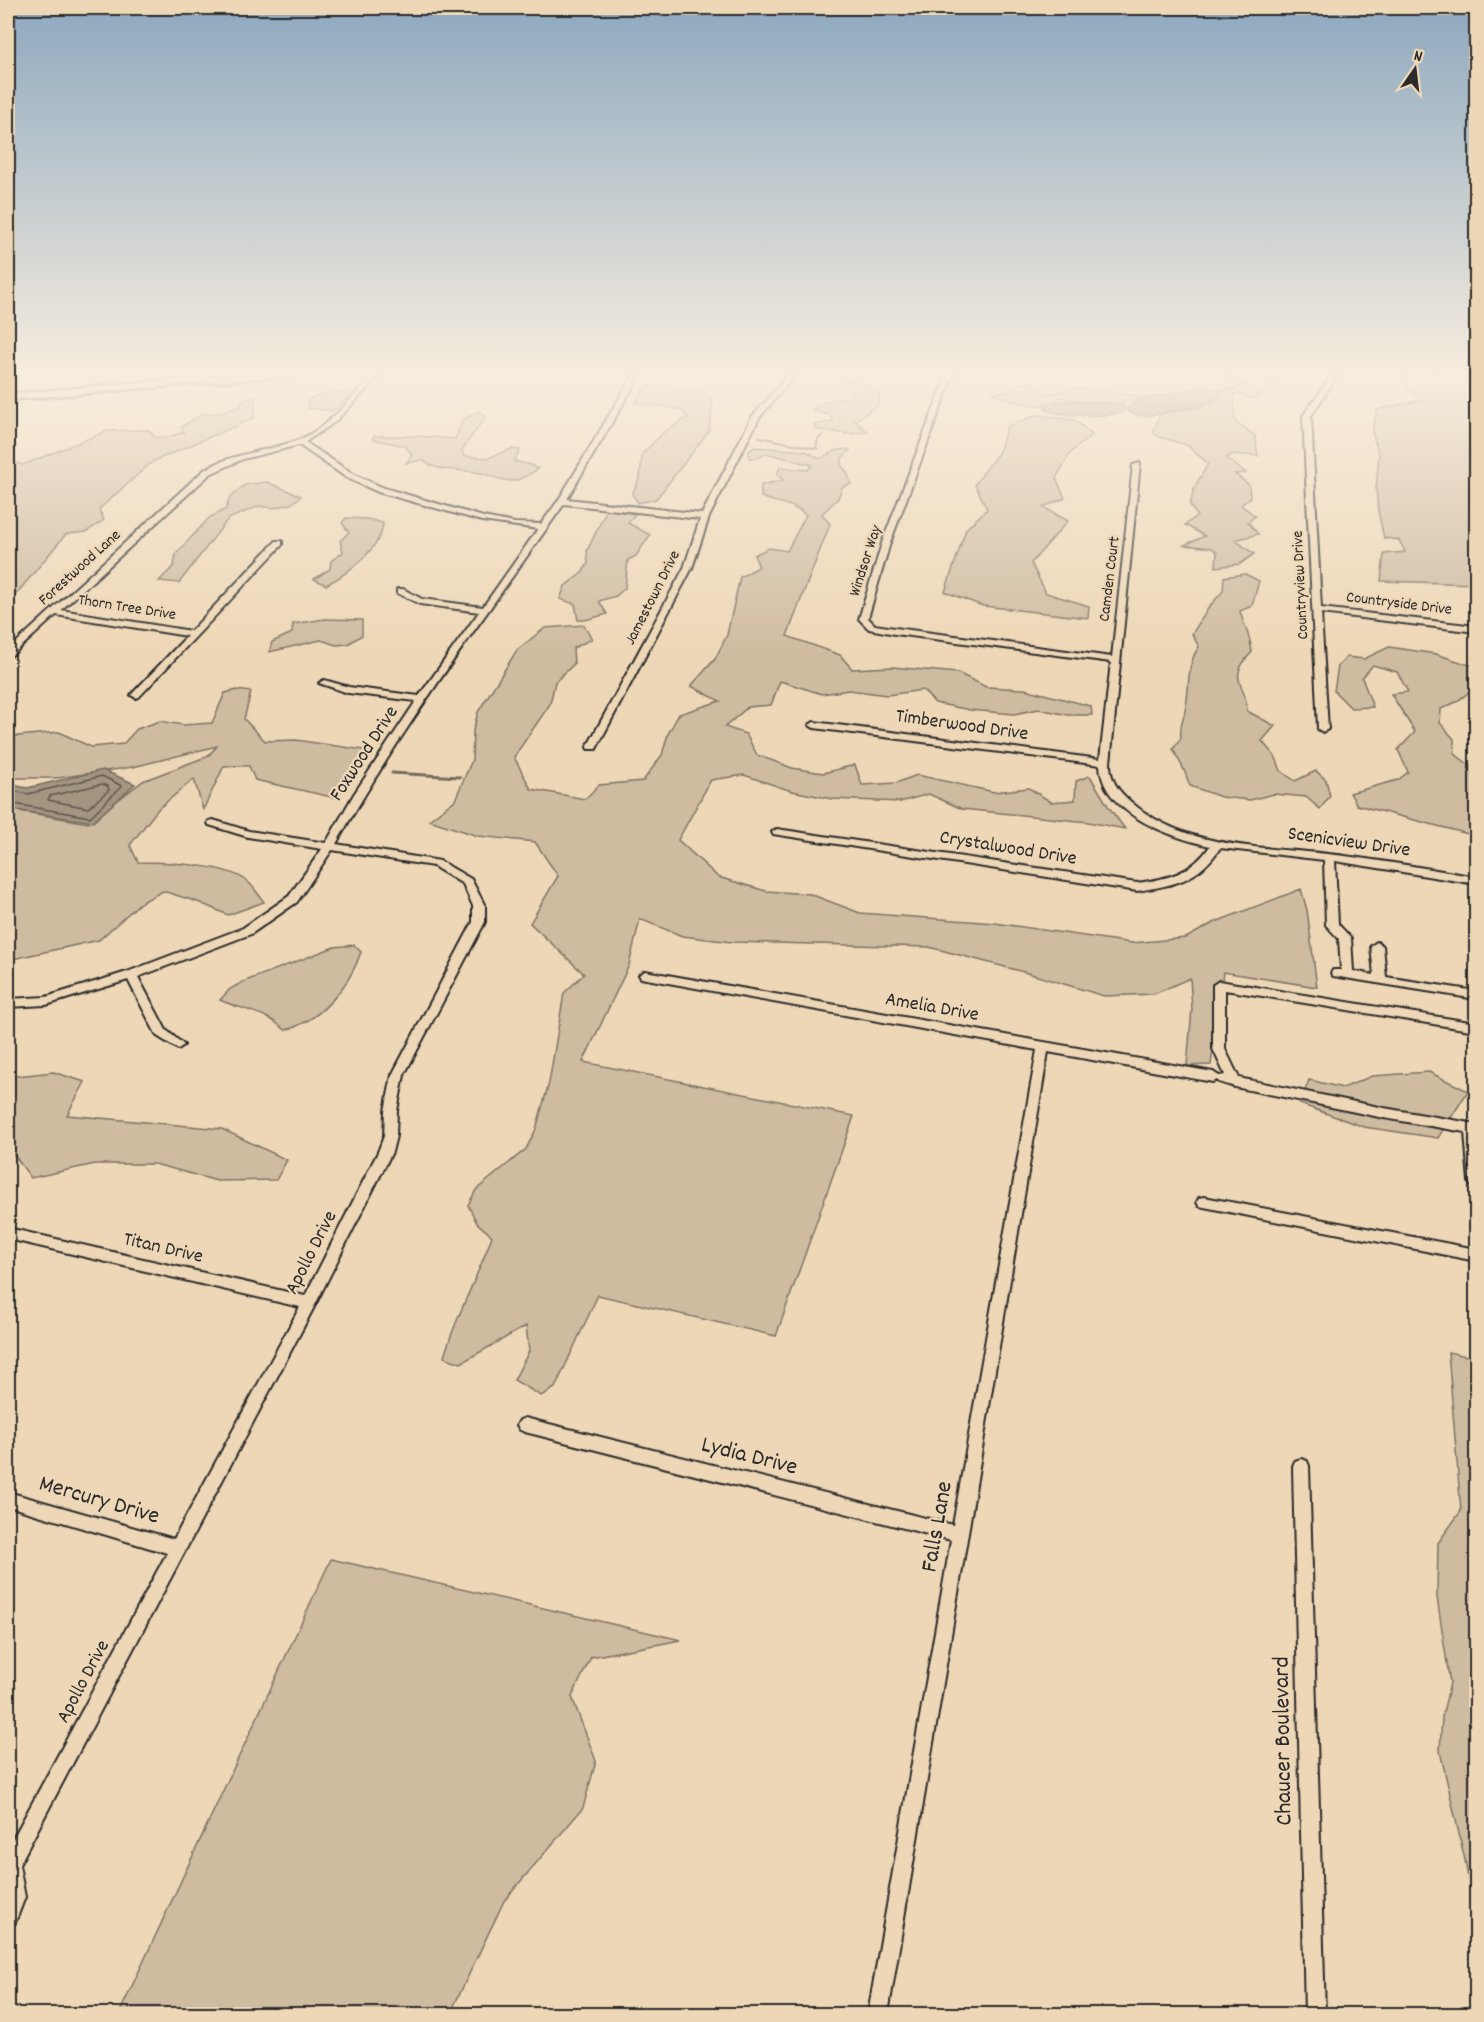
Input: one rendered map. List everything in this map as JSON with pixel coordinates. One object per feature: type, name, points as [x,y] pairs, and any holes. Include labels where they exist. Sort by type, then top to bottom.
[{"type":"street","name":"Forestwood Lane","points":[[8,654],[215,466]]},
{"type":"street","points":[[336,466],[350,476],[381,490],[482,519],[543,527]]},
{"type":"street","name":"Foxwood Drive","points":[[8,1003],[46,1001],[131,975],[247,931],[293,899],[330,845],[359,794],[422,699],[562,501],[583,466]]},
{"type":"street","name":"Jamestown Drive","points":[[592,747],[688,568],[705,517],[731,466]]},
{"type":"street","name":"Windsor Way","points":[[915,466],[886,543],[863,619],[872,627],[896,631],[1115,660]]},
{"type":"street","name":"Camden Court","points":[[1105,763],[1137,466]]},
{"type":"street","name":"Countryview Drive","points":[[1310,466],[1323,729]]},
{"type":"street","points":[[562,501],[705,517]]},
{"type":"street","points":[[136,695],[279,543]]},
{"type":"street","points":[[400,591],[420,602],[485,610]]},
{"type":"street","name":"Countryside Drive","points":[[1318,610],[1476,628]]},
{"type":"street","name":"Thorn Tree Drive","points":[[54,612],[194,634]]},
{"type":"street","points":[[324,683],[348,690],[422,699]]},
{"type":"street","name":"Timberwood Drive","points":[[814,725],[1105,763]]},
{"type":"street","name":"Scenicview Drive","points":[[1105,763],[1109,784],[1131,810],[1170,831],[1217,844],[1329,857],[1476,880]]},
{"type":"street","name":"Apollo Drive","points":[[8,1864],[309,1303],[385,1152],[390,1136],[391,1111],[398,1075],[479,922],[479,906],[468,882],[436,863],[248,834],[213,823]]},
{"type":"street","name":"Crystalwood Drive","points":[[777,832],[1137,887],[1178,880],[1207,862],[1217,844]]},
{"type":"street","points":[[1329,857],[1332,925],[1345,938],[1342,974],[1476,995]]},
{"type":"street","points":[[1377,946],[1380,980]]},
{"type":"street","points":[[131,975],[161,1033],[178,1045]]},
{"type":"street","name":"Amelia Drive","points":[[645,975],[1223,1079],[1384,1113],[1474,1128]]},
{"type":"street","points":[[1223,1079],[1219,1049],[1219,985],[1476,1026]]},
{"type":"street","name":"Falls Lane","points":[[878,2014],[1043,1048]]},
{"type":"street","points":[[1474,1128],[1476,1182]]},
{"type":"street","points":[[1204,1202],[1476,1255]]},
{"type":"street","name":"Titan Drive","points":[[8,1233],[309,1303]]},
{"type":"street","name":"Lydia Drive","points":[[525,1425],[961,1535]]},
{"type":"street","name":"Chaucer Boulevard","points":[[1301,1466],[1316,2014]]},
{"type":"street","name":"Mercury Drive","points":[[8,1499],[178,1548]]},
{"type":"street","points":[[8,1864],[15,1897],[8,1916]]},
{"type":"shaded area","points":[[8,466],[147,466],[99,509],[104,520],[86,532],[66,534],[8,604]]},
{"type":"shaded area","points":[[533,466],[538,469],[513,481],[481,473],[436,467]]},
{"type":"shaded area","points":[[641,466],[681,466],[656,499],[638,503],[632,494],[640,477]]},
{"type":"shaded area","points":[[811,466],[842,466],[851,484],[842,487],[838,498],[822,514],[830,524],[787,636],[840,655],[852,669],[892,667],[958,673],[986,687],[1024,689],[1091,706],[1092,715],[1068,715],[1039,709],[1014,714],[970,710],[935,703],[923,690],[887,695],[849,690],[822,694],[780,681],[771,705],[748,707],[725,727],[746,734],[757,755],[792,768],[823,773],[855,765],[862,785],[896,783],[917,775],[994,792],[1029,788],[1051,802],[1075,800],[1076,781],[1090,776],[1125,829],[1088,822],[962,809],[929,794],[900,802],[832,799],[792,791],[744,775],[711,780],[678,840],[718,877],[766,891],[810,894],[860,913],[995,923],[1132,943],[1186,938],[1213,923],[1301,889],[1307,910],[1317,987],[1223,972],[1211,1065],[1187,1066],[1192,1009],[1190,978],[1154,994],[1104,996],[929,947],[732,942],[682,936],[640,919],[629,965],[583,1062],[854,1116],[776,1336],[598,1295],[555,1388],[541,1396],[514,1380],[529,1351],[526,1326],[461,1363],[444,1357],[492,1236],[477,1223],[468,1205],[476,1190],[526,1149],[536,1129],[549,1083],[564,993],[584,974],[530,923],[558,876],[535,842],[478,836],[429,820],[455,800],[472,760],[473,731],[478,712],[517,650],[545,628],[584,625],[592,639],[573,648],[574,664],[555,682],[550,704],[514,757],[531,789],[585,799],[599,785],[643,781],[662,755],[668,734],[679,714],[720,701],[691,686],[715,659],[727,635],[740,577],[759,567],[754,555],[769,548],[787,551],[806,515],[790,506],[761,497],[761,485],[783,480],[777,474],[780,467],[808,470]]},
{"type":"shaded area","points":[[988,466],[1063,466],[1056,478],[1065,498],[1043,507],[1068,521],[1031,563],[1046,593],[1089,606],[1088,618],[983,606],[945,592],[966,529],[987,509],[975,484]]},
{"type":"shaded area","points":[[1207,466],[1237,466],[1246,473],[1235,474],[1249,485],[1250,498],[1241,505],[1255,516],[1248,522],[1258,534],[1235,540],[1254,554],[1240,564],[1216,567],[1217,552],[1212,548],[1184,545],[1205,536],[1185,525],[1197,516],[1190,505],[1194,488]]},
{"type":"shaded area","points":[[1378,466],[1476,466],[1476,584],[1381,581],[1384,554],[1405,552],[1399,540],[1384,538],[1376,489]]},
{"type":"shaded area","points":[[267,482],[301,496],[291,504],[273,508],[259,506],[228,519],[179,583],[159,581],[174,566],[176,554],[209,518],[226,509],[230,497],[245,485]]},
{"type":"shaded area","points":[[607,509],[635,514],[628,523],[650,535],[636,556],[628,560],[625,588],[616,596],[599,601],[607,614],[578,620],[575,604],[560,599],[565,586],[582,573],[588,564],[587,551]]},
{"type":"shaded area","points":[[346,518],[367,519],[383,523],[381,532],[377,542],[362,559],[326,585],[314,579],[330,569],[331,561],[343,552],[340,541],[349,532],[342,523]]},
{"type":"shaded area","points":[[1245,574],[1259,581],[1252,606],[1240,611],[1252,652],[1244,661],[1239,676],[1247,711],[1275,726],[1262,741],[1276,758],[1281,771],[1295,781],[1316,771],[1326,780],[1330,796],[1320,809],[1306,797],[1274,794],[1250,800],[1221,797],[1190,786],[1173,749],[1181,738],[1190,668],[1199,647],[1192,634],[1209,607],[1223,591],[1224,577]]},
{"type":"shaded area","points":[[325,619],[362,620],[362,635],[348,644],[336,645],[321,640],[269,652],[272,642],[292,633],[293,624]]},
{"type":"shaded area","points":[[1389,647],[1436,654],[1476,667],[1476,687],[1456,702],[1441,709],[1440,723],[1454,739],[1455,754],[1476,770],[1476,836],[1357,805],[1350,793],[1398,780],[1408,772],[1398,750],[1415,732],[1391,694],[1408,692],[1397,672],[1373,665],[1362,678],[1373,707],[1351,708],[1334,691],[1338,666],[1347,657],[1364,659]]},
{"type":"shaded area","points":[[237,690],[251,692],[244,719],[265,741],[296,740],[371,751],[336,798],[255,780],[249,766],[224,766],[203,810],[194,779],[158,809],[130,845],[138,862],[196,865],[240,877],[251,885],[264,902],[228,915],[198,902],[163,891],[140,903],[99,940],[8,960],[8,809],[88,823],[143,781],[208,756],[217,746],[133,767],[57,778],[8,778],[8,737],[59,732],[91,747],[123,744],[137,729],[160,721],[183,725],[212,723],[225,693]]},
{"type":"shaded area","points":[[354,945],[361,952],[341,989],[322,1011],[298,1026],[285,1030],[262,1015],[220,1000],[230,989],[243,982],[334,947]]},
{"type":"shaded area","points":[[53,1072],[85,1082],[67,1115],[222,1129],[287,1160],[276,1180],[217,1181],[155,1164],[95,1164],[31,1178],[8,1147],[8,1077]]},
{"type":"shaded area","points":[[1429,1072],[1468,1091],[1438,1138],[1364,1127],[1300,1104],[1309,1080],[1343,1088],[1372,1076]]},
{"type":"shaded area","points":[[1448,1352],[1476,1358],[1476,1926],[1465,1860],[1440,1751],[1442,1717],[1450,1683],[1437,1597],[1438,1543],[1461,1511]]},
{"type":"shaded area","points":[[331,1559],[681,1640],[591,1657],[572,1697],[596,1761],[583,1808],[504,1901],[450,2014],[119,2014]]},
{"type":"water","points":[[103,770],[135,784],[93,822],[8,809],[8,784],[27,788]]},
{"type":"waterway","points":[[392,773],[460,777]]}]
